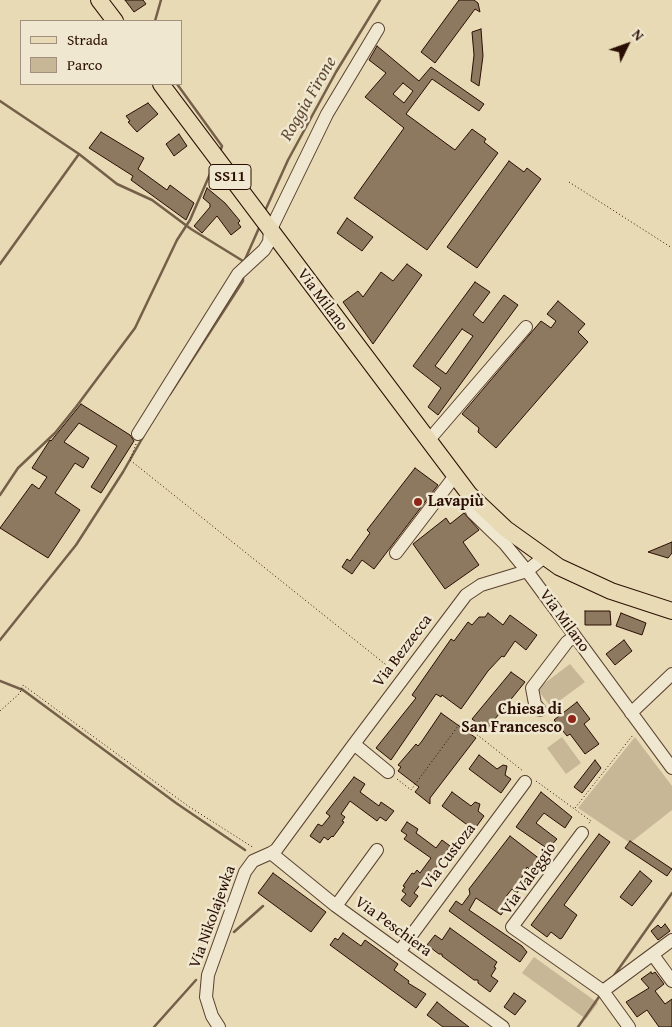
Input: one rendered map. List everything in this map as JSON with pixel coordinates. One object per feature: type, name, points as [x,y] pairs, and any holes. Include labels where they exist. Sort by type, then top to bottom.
[{"type":"main road","points":[[99,0],[114,20]]},
{"type":"main road","name":"Via Milano","points":[[162,85],[480,512]]},
{"type":"main road","points":[[480,512],[544,557],[574,575],[604,588],[672,611]]},
{"type":"street","points":[[138,434],[238,274],[264,250],[269,242],[270,231],[327,114],[378,29]]},
{"type":"street","points":[[428,441],[526,327]]},
{"type":"street","points":[[396,553],[454,476]]},
{"type":"street","name":"Via Milano","points":[[480,512],[527,571],[672,768]]},
{"type":"street","points":[[527,571],[544,557]]},
{"type":"street","name":"Via Bezzecca","points":[[268,854],[276,850],[404,676],[466,596],[481,586],[527,571]]},
{"type":"street","points":[[540,710],[535,704],[532,688],[567,642],[575,636]]},
{"type":"street","points":[[631,712],[672,674]]},
{"type":"street","points":[[354,744],[388,772]]},
{"type":"street","name":"Via Custoza","points":[[399,952],[525,782]]},
{"type":"street","name":"Via Valeggio","points":[[582,833],[512,927],[603,991]]},
{"type":"street","points":[[336,906],[377,850]]},
{"type":"street","name":"Via Peschiera","points":[[268,854],[336,906],[503,1027]]},
{"type":"street","name":"Via Nikolajewka","points":[[220,1027],[212,1016],[206,997],[208,975],[245,872],[252,860],[268,854]]},
{"type":"street","points":[[629,1027],[603,991],[672,940]]},
{"type":"street","points":[[652,955],[672,981]]},
{"type":"path","points":[[569,182],[672,248]]},
{"type":"path","points":[[138,434],[130,460],[393,670],[404,676]]},
{"type":"path","points":[[0,711],[20,693],[23,685],[188,806],[268,854]]},
{"type":"path","points":[[388,772],[411,790],[461,722],[529,776],[591,820],[582,833]]},
{"type":"path","points":[[575,809],[631,737],[642,728]]},
{"type":"green space","points":[[570,664],[585,682],[551,707],[537,689]]},
{"type":"green space","points":[[562,737],[581,763],[566,774],[547,748]]},
{"type":"green space","points":[[635,737],[672,786],[672,810],[630,843],[578,808]]},
{"type":"green space","points":[[534,957],[598,1003],[586,1019],[522,973]]},
{"type":"building","points":[[125,0],[143,0],[146,4],[134,12]]},
{"type":"building","points":[[459,0],[474,0],[478,3],[480,12],[475,9],[435,63],[421,52]]},
{"type":"building","points":[[481,29],[483,56],[479,86],[471,81],[474,55],[472,32]]},
{"type":"building","points":[[377,46],[419,81],[431,67],[484,104],[479,111],[432,79],[406,114],[455,150],[472,129],[486,139],[484,142],[498,153],[427,250],[354,198],[404,128],[365,97],[386,73],[369,60]],"holes":[[[403,83],[413,91],[404,103],[393,94]]]},
{"type":"building","points":[[148,103],[158,114],[137,132],[128,122],[130,121],[126,116]]},
{"type":"building","points":[[101,132],[144,158],[138,169],[167,190],[170,185],[194,203],[186,220],[131,180],[133,176],[89,148]]},
{"type":"building","points":[[179,134],[187,146],[174,156],[166,144]]},
{"type":"building","points":[[509,161],[524,172],[527,168],[541,179],[477,268],[447,247]]},
{"type":"building","points":[[207,188],[225,203],[240,221],[238,223],[241,227],[231,235],[217,216],[202,233],[194,226],[210,207],[210,204],[203,198]]},
{"type":"building","points":[[347,218],[373,237],[362,251],[337,233]]},
{"type":"building","points":[[407,264],[422,275],[373,344],[343,302],[358,291],[363,297],[381,272],[393,281]]},
{"type":"building","points":[[475,282],[490,292],[473,315],[483,323],[504,295],[518,305],[438,415],[428,407],[441,388],[413,366]],"holes":[[[462,329],[473,336],[446,374],[435,366]]]},
{"type":"building","points":[[558,301],[585,324],[578,332],[588,342],[496,448],[478,432],[479,428],[462,414],[541,321],[551,328],[556,321],[547,314]]},
{"type":"building","points":[[81,404],[130,435],[134,441],[101,493],[91,487],[117,446],[79,423],[64,442],[89,458],[83,468],[75,463],[55,493],[80,510],[48,558],[0,528],[32,484],[39,489],[47,477],[32,468],[50,440]]},
{"type":"building","points":[[415,468],[438,485],[374,569],[362,560],[352,574],[342,567],[347,559],[350,561],[370,533],[367,530]]},
{"type":"building","points":[[464,513],[479,530],[463,542],[479,565],[445,589],[413,544],[446,518],[450,524]]},
{"type":"building","points":[[672,542],[672,553],[668,558],[648,552]]},
{"type":"building","points":[[585,611],[610,611],[611,625],[585,625]]},
{"type":"building","points":[[488,613],[503,625],[510,615],[537,635],[526,650],[515,641],[504,657],[502,656],[488,671],[461,709],[442,695],[441,697],[436,694],[391,760],[376,748],[416,698],[412,695],[451,639],[454,641],[468,622],[472,625],[479,617],[485,617]]},
{"type":"building","points":[[621,613],[646,623],[642,635],[616,626]]},
{"type":"building","points":[[624,640],[632,651],[615,665],[606,654]]},
{"type":"building","points":[[511,672],[525,682],[486,730],[472,719]]},
{"type":"building","points":[[577,702],[590,719],[584,724],[599,744],[585,754],[570,734],[567,736],[554,720]]},
{"type":"building","points":[[441,713],[476,738],[430,798],[430,804],[415,792],[419,787],[398,771],[401,767],[398,765],[416,744],[418,746]]},
{"type":"building","points":[[479,755],[497,769],[503,765],[507,766],[505,775],[511,779],[501,793],[469,769]]},
{"type":"building","points":[[595,760],[601,768],[582,793],[574,787]]},
{"type":"building","points":[[354,777],[365,784],[360,792],[379,806],[381,802],[394,811],[386,821],[380,817],[377,821],[350,801],[341,814],[345,817],[342,821],[344,822],[333,837],[328,840],[324,837],[320,843],[310,836],[318,824],[322,826],[330,816],[326,813]]},
{"type":"building","points":[[452,792],[471,806],[475,802],[480,804],[478,811],[484,816],[474,830],[442,806]]},
{"type":"building","points":[[541,792],[572,817],[565,828],[544,813],[536,823],[557,839],[548,849],[516,827]]},
{"type":"building","points":[[407,822],[418,829],[416,833],[436,848],[442,840],[450,846],[426,884],[423,881],[414,893],[418,896],[410,907],[401,900],[406,894],[402,891],[405,887],[403,886],[412,873],[414,874],[417,870],[420,873],[431,858],[404,839],[407,835],[401,831]]},
{"type":"building","points":[[599,834],[610,842],[564,905],[577,915],[562,938],[560,939],[551,932],[547,937],[531,925]]},
{"type":"building","points":[[510,836],[541,860],[532,871],[527,867],[521,879],[525,881],[517,893],[512,889],[504,899],[509,903],[501,915],[476,898],[469,910],[522,946],[527,952],[520,962],[449,911],[456,901],[462,905],[470,894],[469,889]]},
{"type":"building","points":[[630,841],[672,869],[667,876],[625,848]]},
{"type":"building","points":[[640,871],[652,881],[632,906],[620,897]]},
{"type":"building","points":[[273,873],[326,912],[311,932],[258,893]]},
{"type":"building","points":[[665,924],[670,931],[658,940],[651,931],[658,925],[661,928]]},
{"type":"building","points":[[450,928],[497,962],[491,976],[498,981],[490,992],[478,983],[478,980],[474,980],[442,956],[442,954],[439,954],[427,945],[435,935],[442,940]]},
{"type":"building","points":[[343,933],[361,946],[365,940],[398,964],[394,970],[409,981],[408,983],[426,994],[416,1008],[330,945],[335,938],[338,940]]},
{"type":"building","points":[[651,972],[652,974],[655,972],[664,984],[655,991],[665,1004],[672,999],[672,1027],[659,1027],[647,1010],[637,1017],[626,1002],[649,988],[641,979]]},
{"type":"building","points":[[514,993],[526,1001],[515,1015],[504,1007]]},
{"type":"building","points":[[437,1002],[469,1027],[443,1027],[427,1015]]},
{"type":"waterway","points":[[155,20],[161,0]]},
{"type":"waterway","name":"Roggia Firone","points":[[265,211],[288,160],[336,72],[380,0]]},
{"type":"waterway","points":[[178,85],[222,146],[221,149]]},
{"type":"waterway","points":[[0,101],[79,154],[117,184],[152,200],[191,229],[243,261]]},
{"type":"waterway","points":[[0,264],[79,154]]},
{"type":"waterway","points":[[0,495],[18,468],[55,433],[135,328],[177,240],[190,220],[213,167]]},
{"type":"waterway","name":"Roggia Firone","points":[[243,264],[259,228]]},
{"type":"waterway","points":[[170,394],[243,281],[243,274]]},
{"type":"waterway","points":[[0,640],[76,545],[143,437]]},
{"type":"waterway","points":[[0,681],[23,690],[176,803],[245,850]]},
{"type":"waterway","points":[[613,977],[672,893]]},
{"type":"waterway","points":[[234,932],[263,906]]},
{"type":"waterway","points":[[154,1027],[196,980]]},
{"type":"waterway","points":[[578,1027],[601,994]]},
{"type":"place","name":"Lavapiù","points":[[418,502]]},
{"type":"place","name":"Chiesa di San Francesco","points":[[572,719]]}]
